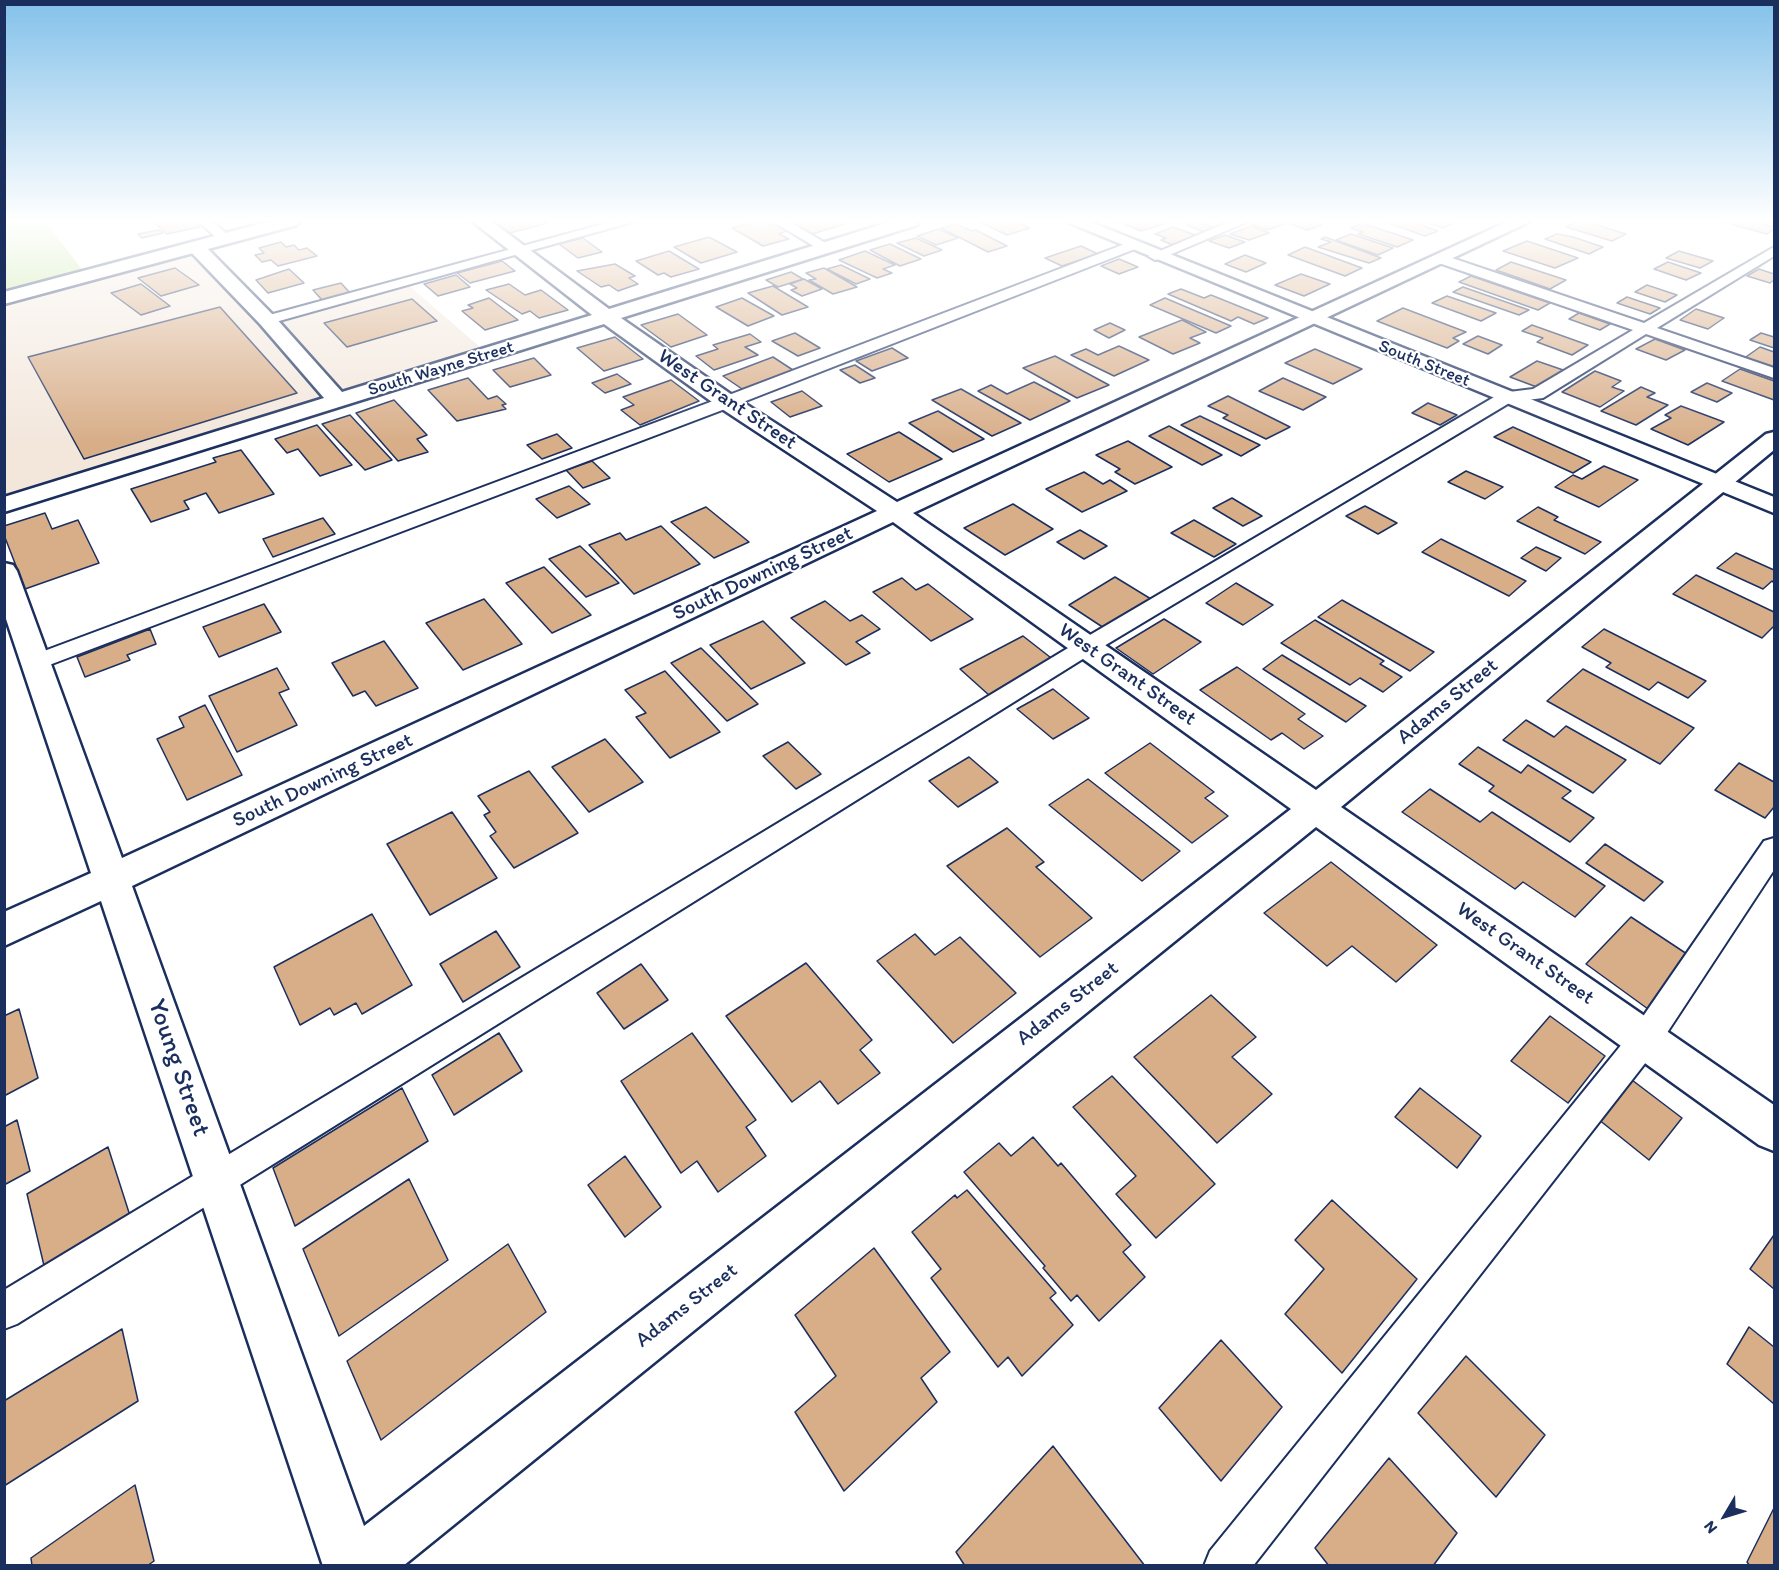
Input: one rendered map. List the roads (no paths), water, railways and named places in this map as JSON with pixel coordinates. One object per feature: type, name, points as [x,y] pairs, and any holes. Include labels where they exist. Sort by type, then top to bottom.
[{"type":"street","points":[[242,294],[338,401]]},
{"type":"street","name":"West Grant Street","points":[[577,294],[727,402],[895,512],[1774,1130]]},
{"type":"street","name":"South Wayne Street","points":[[4,505],[679,294]]},
{"type":"street","name":"South Street","points":[[1251,294],[1774,506]]},
{"type":"street","name":"South Downing Street","points":[[4,930],[895,512],[1366,294]]},
{"type":"street","name":"Adams Street","points":[[358,1566],[1316,808],[1774,438]]},
{"type":"street","name":"Young Street","points":[[4,571],[351,1566]]},
{"type":"lane","points":[[267,320],[361,294]]},
{"type":"lane","points":[[36,662],[727,402],[1005,294]]},
{"type":"lane","points":[[1545,294],[1774,373]]},
{"type":"lane","points":[[4,1311],[1086,647],[1506,397],[1537,394],[1701,294]]},
{"type":"lane","points":[[1225,1566],[1646,1038],[1774,849]]}]
